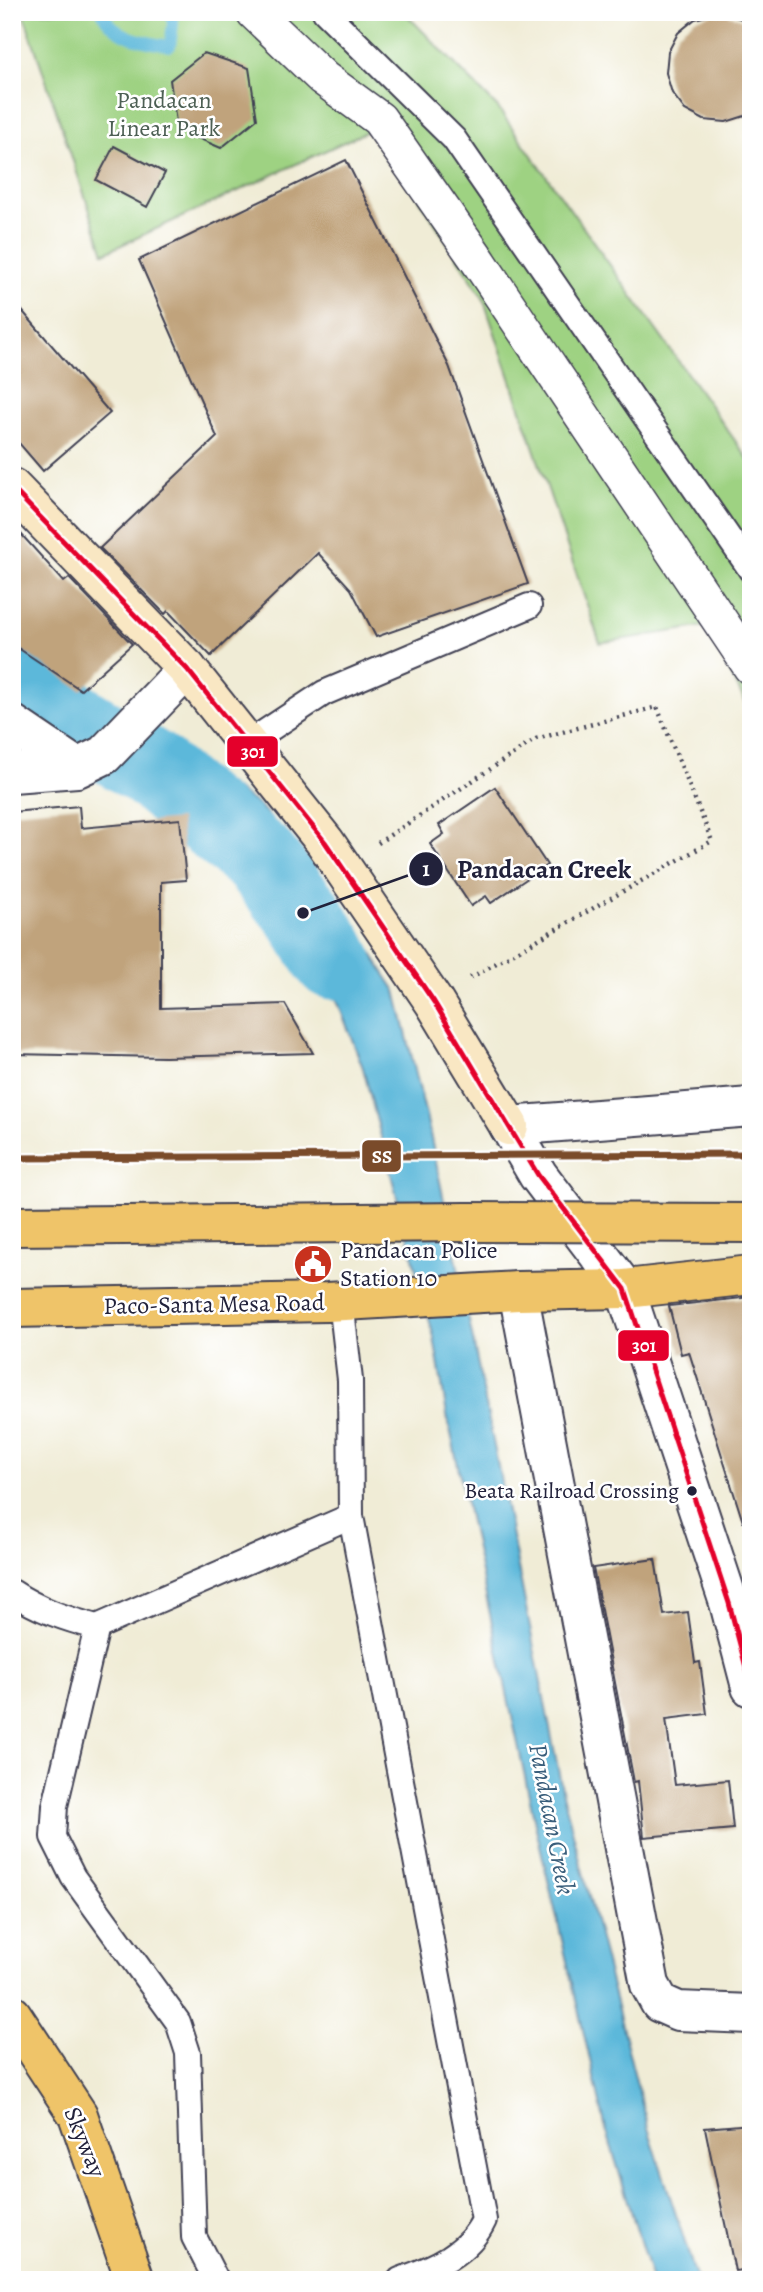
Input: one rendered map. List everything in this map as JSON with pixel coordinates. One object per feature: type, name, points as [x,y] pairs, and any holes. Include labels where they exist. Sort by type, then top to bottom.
[{"type":"main road","points":[[12,488],[187,669],[247,744],[342,867],[434,1002],[509,1126]]},
{"type":"main road","points":[[12,1226],[467,1222],[751,1223]]},
{"type":"main road","name":"Paco-Santa Mesa Road","points":[[12,1308],[341,1301],[518,1291],[625,1289],[751,1275]]},
{"type":"main road","name":"Skyway","points":[[12,2015],[78,2115],[135,2280]]},
{"type":"street","points":[[254,12],[323,78],[380,119],[751,667]]},
{"type":"street","points":[[12,773],[90,761],[147,712],[187,669]]},
{"type":"street","points":[[12,724],[90,761]]},
{"type":"street","points":[[751,1107],[509,1126],[538,1175],[625,1289],[740,1601],[751,1687]]},
{"type":"street","points":[[518,1291],[650,1985],[660,2003],[678,2011],[751,2014]]},
{"type":"lane","points":[[325,12],[454,139],[751,570]]},
{"type":"lane","points":[[247,744],[324,693],[529,606]]},
{"type":"lane","points":[[341,1301],[350,1380],[351,1517],[484,2220],[479,2231],[463,2249],[400,2280]]},
{"type":"lane","points":[[12,1592],[32,1606],[49,1613],[97,1627],[351,1517]]},
{"type":"lane","points":[[97,1627],[55,1806],[54,1837],[73,1877],[178,2022],[188,2053],[194,2237],[216,2280]]},
{"type":"path","points":[[342,867],[536,739],[657,707],[712,841],[482,969],[434,1002]]},
{"type":"green space","name":"Pandacan Linear Park","points":[[23,12],[404,12],[498,108],[751,463],[751,713],[706,626],[600,643],[483,298],[374,128],[104,253]]},
{"type":"water","points":[[12,658],[175,747],[261,807],[333,894],[396,991],[428,1124],[472,1335],[563,1794],[648,2128],[697,2280],[652,2280],[606,2129],[538,1837],[447,1415],[434,1338],[363,1068],[320,956],[250,840],[148,779],[12,686]]},
{"type":"building","points":[[726,14],[751,22],[751,114],[726,122],[704,120],[685,110],[672,93],[666,73],[668,52],[678,33],[695,19]]},
{"type":"building","points":[[204,53],[249,68],[257,119],[221,148],[177,129],[170,80]]},
{"type":"building","points":[[114,146],[165,173],[147,207],[96,180]]},
{"type":"building","points":[[346,160],[449,366],[528,584],[376,637],[351,589],[318,553],[211,656],[168,611],[165,614],[100,548],[217,437],[139,260]]},
{"type":"building","points":[[12,299],[110,413],[43,471],[12,435]]},
{"type":"building","points":[[12,524],[64,582],[69,578],[132,644],[81,690],[12,644]]},
{"type":"building","points":[[495,787],[547,865],[491,903],[486,896],[471,906],[430,844],[444,834],[439,825]]},
{"type":"building","points":[[79,806],[81,828],[180,819],[186,880],[161,882],[161,1008],[285,1004],[313,1053],[165,1057],[12,1054],[12,812]]},
{"type":"building","points":[[751,1297],[751,1521],[743,1522],[689,1352],[681,1354],[669,1306]]},
{"type":"building","points":[[655,1559],[664,1615],[688,1612],[695,1663],[700,1662],[707,1714],[666,1719],[675,1785],[728,1780],[733,1829],[644,1837],[638,1781],[634,1782],[593,1568]]},
{"type":"building","points":[[751,2124],[751,2269],[735,2271],[705,2128]]},
{"type":"waterway","points":[[102,12],[107,21],[122,33],[170,46],[172,12]]},
{"type":"waterway","name":"Pandacan Creek","points":[[12,678],[79,725],[149,768],[259,859],[303,913],[333,960]]},
{"type":"transit line","name":"301","points":[[12,488],[187,669],[325,842],[434,1002],[538,1175],[625,1289],[729,1603],[751,1686]]},
{"type":"transit line","name":"SS","points":[[12,1158],[751,1154]]},
{"type":"place","name":"Pandacan Creek","points":[[303,913]]},
{"type":"place","name":"Pandacan Police Station 10","points":[[313,1264]]},
{"type":"place","name":"Beata Railroad Crossing","points":[[692,1491]]}]
